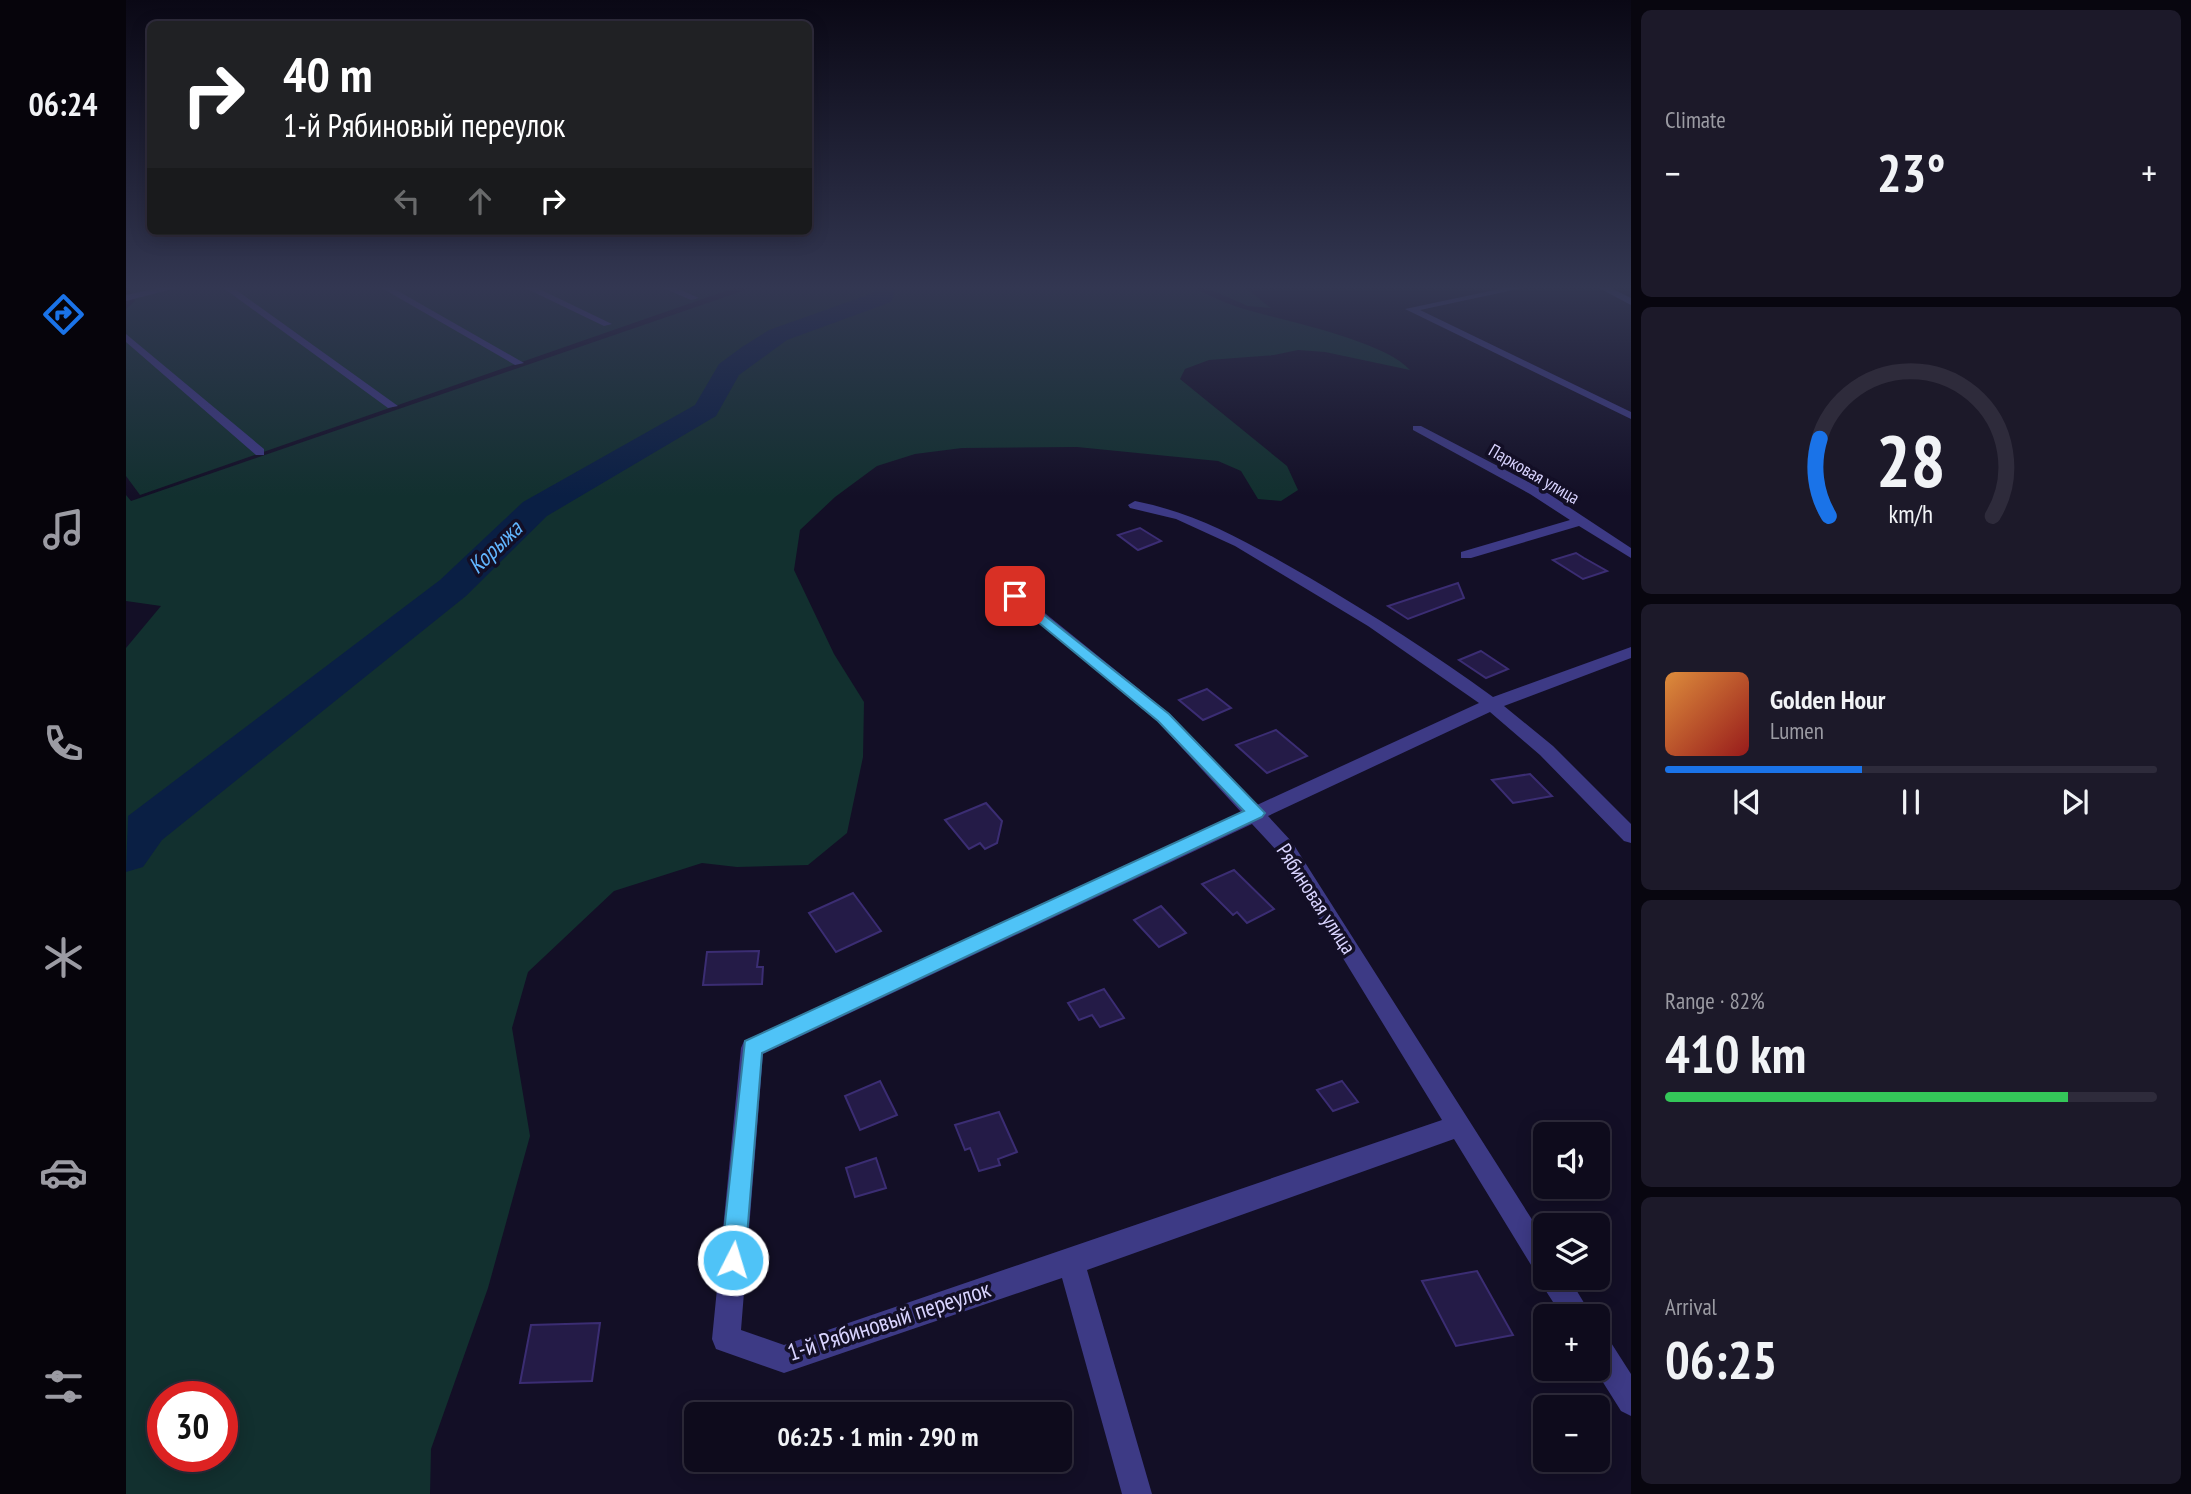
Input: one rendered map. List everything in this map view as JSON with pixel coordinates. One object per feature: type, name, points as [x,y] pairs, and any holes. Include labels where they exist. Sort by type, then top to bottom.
[{"type":"street","points":[[149,357],[260,452]]},
{"type":"street","points":[[323,357],[391,406]]},
{"type":"street","points":[[508,357],[519,363]]},
{"type":"street","points":[[1509,357],[1631,416]]},
{"type":"street","name":"Парковая улица","points":[[1417,428],[1535,491],[1631,554]]},
{"type":"street","points":[[1135,505],[1174,511],[1222,532],[1340,602],[1492,704],[1568,770],[1631,836]]},
{"type":"street","points":[[1466,555],[1581,521]]},
{"type":"street","name":"Рябиновая улица","points":[[1015,596],[1164,718],[1256,813],[1285,847],[1533,1245]]},
{"type":"street","points":[[1256,813],[1492,704],[1631,652]]},
{"type":"street","name":"1-й Рябиновый переулок","points":[[1071,1262],[784,1359],[726,1339],[752,1048],[1256,813]]},
{"type":"street","points":[[1137,1494],[1071,1262],[1460,1126]]},
{"type":"street","points":[[1610,1367],[1631,1401]]},
{"type":"green space","points":[[126,357],[537,357],[140,495],[126,476]]},
{"type":"green space","points":[[551,357],[1252,357],[1209,360],[1185,369],[1180,379],[1287,466],[1298,490],[1281,501],[1258,499],[1241,471],[1218,461],[1077,447],[962,448],[915,454],[877,466],[835,497],[800,530],[794,570],[834,654],[864,702],[863,757],[847,833],[808,865],[737,867],[702,863],[614,891],[528,972],[512,1028],[530,1136],[488,1288],[431,1449],[430,1494],[126,1494],[126,648],[161,606],[126,601],[126,495],[131,501]]},
{"type":"green space","points":[[1347,357],[1392,357],[1410,370]]},
{"type":"building","points":[[1140,528],[1161,541],[1138,550],[1118,535]]},
{"type":"building","points":[[1576,553],[1607,571],[1583,579],[1553,560]]},
{"type":"building","points":[[1458,583],[1464,598],[1408,619],[1388,606]]},
{"type":"building","points":[[1481,651],[1508,669],[1486,678],[1459,660]]},
{"type":"building","points":[[1207,689],[1231,708],[1203,720],[1179,700]]},
{"type":"building","points":[[1276,730],[1307,756],[1267,773],[1236,745]]},
{"type":"building","points":[[1530,774],[1552,796],[1513,803],[1492,780]]},
{"type":"building","points":[[986,803],[1002,821],[997,843],[985,849],[980,843],[969,849],[945,820]]},
{"type":"building","points":[[1234,870],[1274,909],[1247,923],[1237,912],[1233,915],[1202,884]]},
{"type":"building","points":[[853,893],[881,931],[836,952],[809,913]]},
{"type":"building","points":[[1161,906],[1186,933],[1159,947],[1134,920]]},
{"type":"building","points":[[759,951],[757,967],[763,967],[762,984],[703,985],[707,952]]},
{"type":"building","points":[[1104,989],[1124,1018],[1100,1027],[1092,1015],[1079,1020],[1068,1003]]},
{"type":"building","points":[[880,1081],[897,1115],[860,1130],[845,1096]]},
{"type":"building","points":[[1342,1081],[1358,1102],[1333,1111],[1317,1090]]},
{"type":"building","points":[[999,1112],[1017,1152],[998,1159],[1000,1165],[979,1171],[970,1148],[965,1150],[955,1125]]},
{"type":"building","points":[[876,1158],[886,1188],[855,1197],[846,1168]]},
{"type":"building","points":[[1477,1271],[1513,1335],[1456,1346],[1422,1281]]},
{"type":"building","points":[[600,1323],[592,1381],[520,1383],[531,1325]]},
{"type":"waterway","name":"Корыжа","points":[[126,854],[145,828],[453,588],[535,509],[706,410],[728,370],[746,357]]},
{"type":"route","points":[[733,1260],[752,1048],[1256,813],[1164,718],[1015,596]]}]
